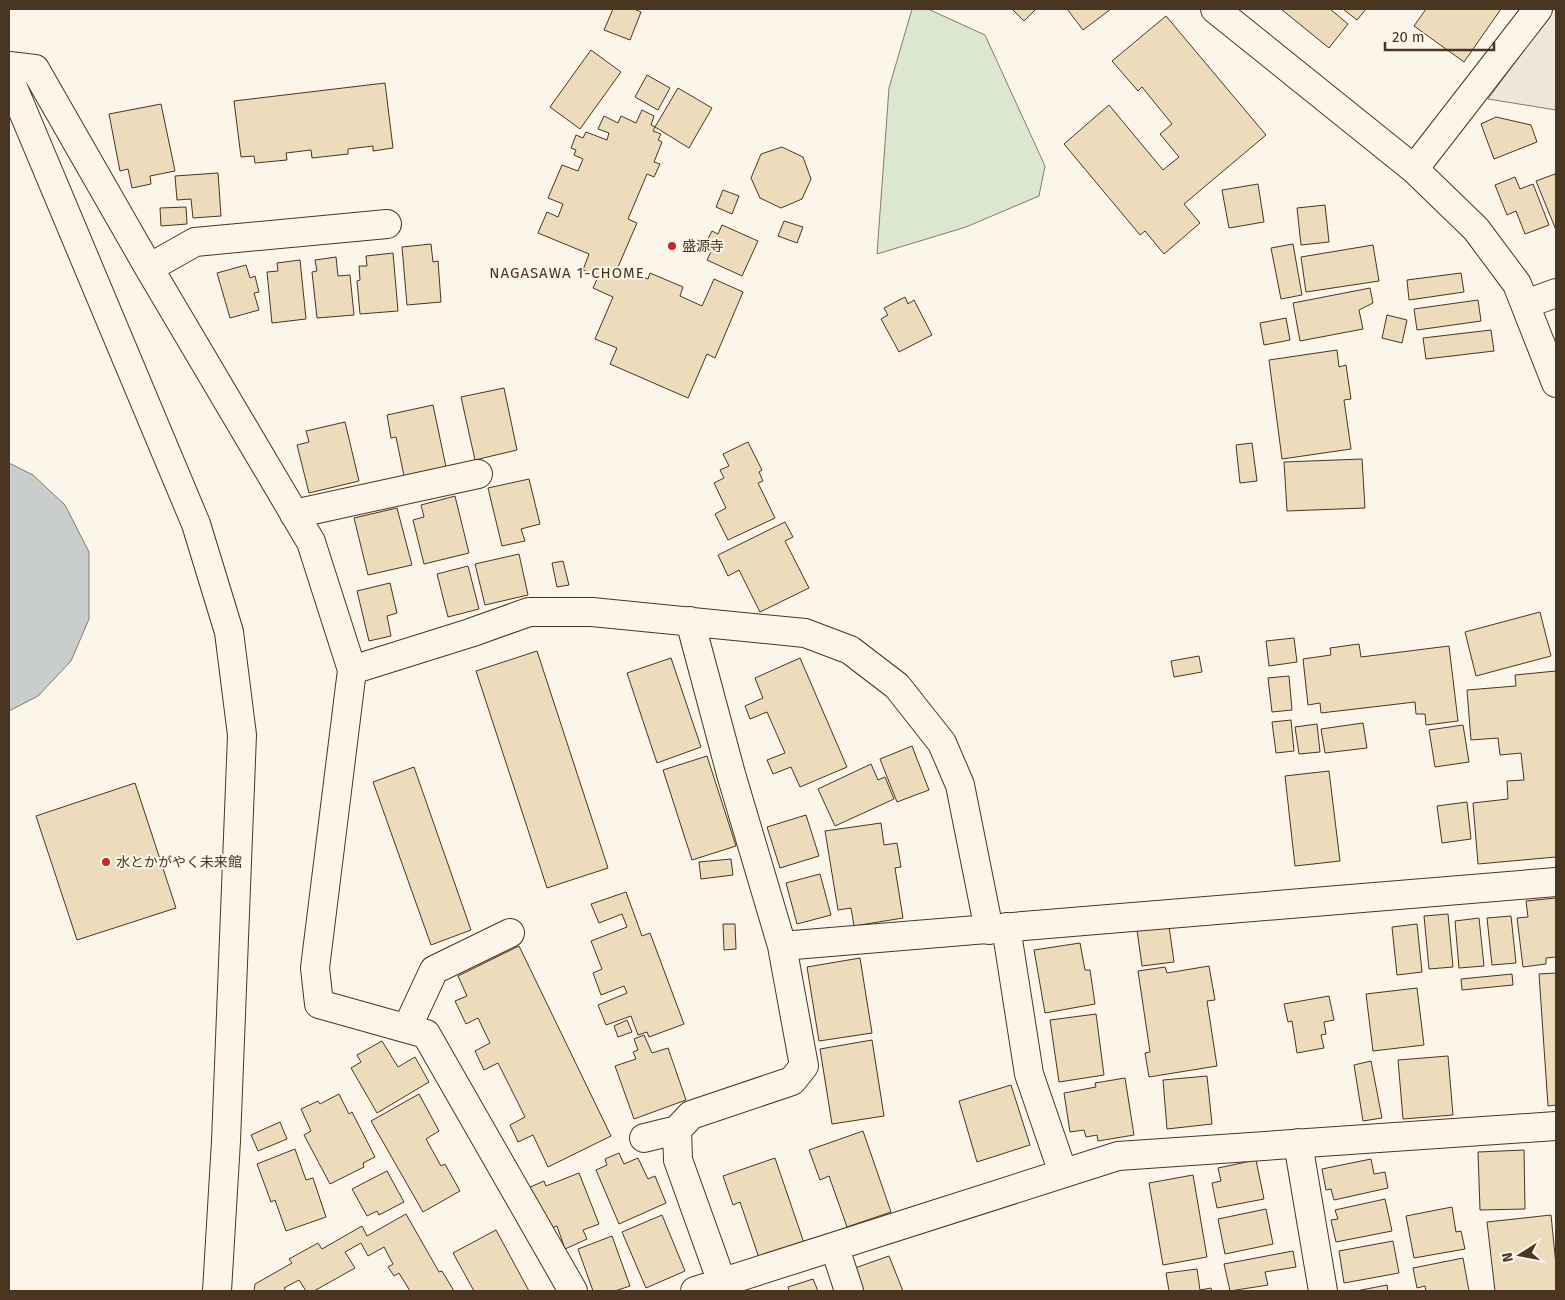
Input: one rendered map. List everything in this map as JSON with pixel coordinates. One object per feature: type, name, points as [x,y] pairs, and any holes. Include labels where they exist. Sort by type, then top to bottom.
[{"type":"street","points":[[1215,9],[1414,169],[1476,229],[1517,284],[1556,383]]},
{"type":"street","points":[[1414,169],[1538,9]]},
{"type":"street","points":[[9,66],[35,70],[149,268],[311,542],[352,670],[315,968],[319,1004],[426,1034],[573,1291]]},
{"type":"street","points":[[9,78],[196,524],[229,632],[242,735],[226,1141],[218,1291]]},
{"type":"street","points":[[149,268],[195,242],[388,224]]},
{"type":"street","points":[[1526,304],[1556,293]]},
{"type":"street","points":[[294,514],[478,474]]},
{"type":"street","points":[[352,670],[470,633],[529,612],[592,612],[805,633],[850,650],[897,686],[942,743],[960,785],[997,928],[1030,1074],[1063,1173]]},
{"type":"street","points":[[644,1138],[677,1130],[690,1115],[792,1081],[804,1066],[782,946],[690,622]]},
{"type":"street","points":[[782,946],[1556,882]]},
{"type":"street","points":[[407,1028],[434,970],[510,933]]},
{"type":"street","points":[[695,1291],[723,1287],[835,1248],[1118,1156],[1556,1126]]},
{"type":"street","points":[[677,1130],[678,1160],[723,1287]]},
{"type":"street","points":[[1298,1143],[1324,1291]]},
{"type":"street","points":[[835,1248],[849,1291]]},
{"type":"green space","points":[[912,9],[928,9],[985,35],[1045,166],[1039,196],[966,227],[877,254],[889,88]]},
{"type":"shaded area","points":[[1554,9],[1556,9],[1556,110],[1488,99]]},
{"type":"shaded area","points":[[9,463],[33,475],[65,505],[89,552],[89,619],[71,661],[38,696],[9,711]]},
{"type":"building","points":[[613,9],[634,9],[641,12],[630,40],[604,30]]},
{"type":"building","points":[[1012,9],[1036,9],[1024,21]]},
{"type":"building","points":[[1067,9],[1111,9],[1083,30]]},
{"type":"building","points":[[1281,9],[1330,9],[1348,24],[1329,48]]},
{"type":"building","points":[[1343,9],[1366,9],[1357,20]]},
{"type":"building","points":[[1426,9],[1501,9],[1464,62],[1414,26]]},
{"type":"building","points":[[1166,16],[1266,135],[1184,204],[1200,223],[1164,254],[1145,231],[1140,235],[1064,144],[1109,105],[1163,170],[1179,157],[1160,134],[1172,124],[1142,87],[1138,91],[1112,61]]},
{"type":"building","points":[[591,50],[621,72],[580,129],[550,107]]},
{"type":"building","points":[[647,75],[670,88],[658,110],[635,97]]},
{"type":"building","points":[[385,83],[393,148],[373,151],[373,146],[348,149],[348,154],[312,158],[311,150],[286,153],[287,160],[255,163],[254,156],[241,157],[234,101]]},
{"type":"building","points":[[678,88],[712,108],[689,148],[655,127]]},
{"type":"building","points":[[161,104],[175,171],[150,176],[151,184],[132,188],[128,169],[120,171],[109,114]]},
{"type":"building","points":[[642,110],[654,116],[651,125],[655,127],[653,131],[661,134],[658,140],[662,142],[654,162],[660,164],[654,177],[647,174],[628,219],[637,223],[618,267],[648,279],[650,273],[683,287],[680,296],[702,306],[714,279],[743,292],[715,358],[707,354],[688,398],[610,364],[617,348],[595,339],[613,297],[593,288],[598,277],[583,270],[589,254],[538,233],[547,212],[558,217],[563,204],[548,198],[562,165],[578,171],[583,159],[574,155],[576,150],[571,148],[576,135],[583,138],[586,132],[607,140],[609,133],[598,129],[604,116],[618,123],[621,116],[636,123]]},
{"type":"building","points":[[1496,117],[1531,125],[1537,142],[1494,159],[1481,124]]},
{"type":"building","points":[[782,147],[803,157],[811,179],[802,199],[781,208],[760,198],[751,178],[761,154]]},
{"type":"building","points":[[218,173],[221,216],[193,218],[191,199],[177,200],[175,176]]},
{"type":"building","points":[[1555,174],[1556,178],[1556,230],[1536,181]]},
{"type":"building","points":[[1515,177],[1520,189],[1533,184],[1549,225],[1525,234],[1516,211],[1507,215],[1495,185]]},
{"type":"building","points":[[1258,184],[1264,222],[1229,228],[1222,190]]},
{"type":"building","points":[[723,190],[739,196],[732,214],[716,207]]},
{"type":"building","points":[[1325,205],[1329,242],[1301,245],[1297,208]]},
{"type":"building","points":[[186,207],[187,224],[161,226],[160,208]]},
{"type":"building","points":[[784,221],[803,227],[797,243],[778,236]]},
{"type":"building","points":[[722,225],[758,241],[742,276],[707,260],[711,252],[703,248],[712,231],[718,234]]},
{"type":"building","points":[[431,244],[433,262],[438,261],[441,302],[407,305],[402,247]]},
{"type":"building","points":[[1293,244],[1302,295],[1281,299],[1271,248]]},
{"type":"building","points":[[1373,245],[1379,281],[1306,292],[1301,257]]},
{"type":"building","points":[[393,253],[398,311],[360,314],[357,281],[360,280],[359,266],[367,266],[366,256]]},
{"type":"building","points":[[336,257],[338,276],[350,275],[354,315],[317,318],[312,272],[317,271],[315,260]]},
{"type":"building","points":[[300,260],[306,319],[272,323],[267,272],[278,271],[277,263]]},
{"type":"building","points":[[246,265],[250,278],[255,276],[259,292],[254,293],[259,310],[230,318],[217,273]]},
{"type":"building","points":[[1461,273],[1464,292],[1409,300],[1407,280]]},
{"type":"building","points":[[1370,288],[1373,303],[1359,310],[1363,329],[1300,341],[1293,303]]},
{"type":"building","points":[[905,297],[908,304],[914,300],[932,335],[899,352],[881,319],[888,315],[884,308]]},
{"type":"building","points":[[1478,300],[1481,321],[1417,330],[1414,309]]},
{"type":"building","points":[[1387,315],[1407,320],[1402,343],[1382,338]]},
{"type":"building","points":[[1286,318],[1290,340],[1264,345],[1260,323]]},
{"type":"building","points":[[1491,330],[1494,351],[1426,359],[1423,338]]},
{"type":"building","points":[[1337,350],[1339,367],[1346,365],[1351,399],[1344,400],[1351,449],[1282,459],[1269,360]]},
{"type":"building","points":[[504,388],[517,450],[475,460],[461,397]]},
{"type":"building","points":[[433,405],[446,467],[404,476],[396,437],[391,438],[387,415]]},
{"type":"building","points":[[345,422],[359,481],[309,493],[297,445],[309,442],[306,431]]},
{"type":"building","points":[[748,442],[762,470],[759,472],[763,481],[758,483],[775,518],[728,540],[715,514],[726,508],[714,483],[724,478],[720,470],[729,466],[723,454]]},
{"type":"building","points":[[1252,443],[1257,481],[1240,483],[1236,445]]},
{"type":"building","points":[[1362,459],[1365,508],[1287,511],[1284,462]]},
{"type":"building","points":[[529,479],[540,524],[521,529],[525,541],[502,546],[488,488]]},
{"type":"building","points":[[455,496],[469,553],[424,564],[413,520],[424,517],[421,505]]},
{"type":"building","points":[[397,508],[412,565],[368,575],[354,518]]},
{"type":"building","points":[[785,522],[793,537],[785,541],[809,588],[760,612],[739,570],[728,576],[718,555]]},
{"type":"building","points":[[519,554],[528,595],[485,605],[475,564]]},
{"type":"building","points":[[563,561],[569,585],[557,587],[552,563]]},
{"type":"building","points":[[468,566],[479,609],[448,617],[437,574]]},
{"type":"building","points":[[390,583],[397,613],[387,616],[391,636],[369,641],[357,591]]},
{"type":"building","points":[[1540,612],[1551,656],[1476,676],[1465,632]]},
{"type":"building","points":[[1294,638],[1297,662],[1269,666],[1266,641]]},
{"type":"building","points":[[1359,644],[1361,657],[1449,646],[1458,721],[1426,725],[1425,714],[1416,714],[1415,702],[1321,713],[1320,703],[1308,705],[1303,659],[1331,655],[1330,648]]},
{"type":"building","points":[[537,651],[608,868],[547,888],[476,671]]},
{"type":"building","points":[[1199,656],[1202,672],[1174,677],[1171,661]]},
{"type":"building","points":[[671,658],[701,747],[657,763],[627,673]]},
{"type":"building","points":[[800,658],[847,767],[800,787],[791,767],[773,774],[767,760],[785,753],[767,712],[750,719],[745,706],[763,698],[755,678]]},
{"type":"building","points":[[1556,671],[1556,857],[1478,864],[1473,803],[1508,799],[1507,781],[1524,780],[1521,753],[1500,755],[1498,738],[1471,740],[1467,690],[1516,686],[1515,675]]},
{"type":"building","points":[[1289,676],[1292,710],[1272,712],[1268,678]]},
{"type":"building","points":[[1291,720],[1294,751],[1276,753],[1272,722]]},
{"type":"building","points":[[1363,723],[1367,748],[1325,753],[1321,729]]},
{"type":"building","points":[[1317,724],[1320,752],[1299,754],[1295,727]]},
{"type":"building","points":[[1463,725],[1469,762],[1435,767],[1429,730]]},
{"type":"building","points":[[912,746],[929,790],[897,802],[880,759]]},
{"type":"building","points":[[707,756],[736,846],[692,860],[663,770]]},
{"type":"building","points":[[871,764],[878,780],[885,777],[894,799],[835,826],[818,789]]},
{"type":"building","points":[[414,767],[471,930],[431,945],[373,782]]},
{"type":"building","points":[[1329,771],[1340,861],[1295,866],[1285,776]]},
{"type":"building","name":"水とかがやく未来館","points":[[135,783],[176,908],[77,940],[36,816]]},
{"type":"building","points":[[1467,802],[1471,839],[1442,843],[1437,806]]},
{"type":"building","points":[[806,815],[819,856],[780,868],[767,827]]},
{"type":"building","points":[[881,823],[884,845],[897,843],[901,867],[895,868],[903,918],[854,926],[851,908],[838,910],[825,831]]},
{"type":"building","points":[[731,859],[733,875],[701,879],[699,862]]},
{"type":"building","points":[[820,874],[831,915],[797,924],[786,883]]},
{"type":"building","points":[[626,892],[642,936],[650,933],[684,1024],[649,1037],[647,1032],[638,1035],[631,1016],[606,1025],[598,1005],[627,993],[624,986],[601,995],[593,973],[602,969],[591,941],[627,927],[622,914],[599,923],[591,904]]},
{"type":"building","points":[[1556,898],[1556,957],[1546,958],[1546,964],[1523,967],[1517,918],[1528,917],[1526,901]]},
{"type":"building","points":[[1448,914],[1453,967],[1429,969],[1424,916]]},
{"type":"building","points":[[1511,916],[1516,963],[1492,965],[1487,918]]},
{"type":"building","points":[[1479,918],[1484,966],[1459,968],[1455,921]]},
{"type":"building","points":[[723,924],[735,924],[736,949],[724,950]]},
{"type":"building","points":[[1417,924],[1422,972],[1397,975],[1392,927]]},
{"type":"building","points":[[1169,926],[1174,962],[1142,966],[1137,930]]},
{"type":"building","points":[[1080,943],[1085,970],[1090,970],[1095,1004],[1045,1013],[1034,950]]},
{"type":"building","points":[[519,946],[611,1136],[548,1167],[533,1135],[518,1142],[510,1125],[525,1117],[498,1063],[484,1070],[475,1051],[490,1043],[478,1018],[466,1024],[455,1001],[467,996],[458,976]]},
{"type":"building","points":[[860,958],[872,1033],[819,1041],[807,967]]},
{"type":"building","points":[[1209,966],[1215,1000],[1207,1001],[1217,1066],[1149,1077],[1145,1053],[1150,1052],[1138,971],[1165,967],[1167,973]]},
{"type":"building","points":[[1556,973],[1556,1105],[1548,1106],[1539,974]]},
{"type":"building","points":[[1512,974],[1513,985],[1462,990],[1461,979]]},
{"type":"building","points":[[1417,988],[1424,1045],[1373,1051],[1366,994]]},
{"type":"building","points":[[1329,996],[1334,1020],[1324,1022],[1326,1034],[1321,1035],[1324,1048],[1297,1053],[1292,1021],[1288,1022],[1284,1004]]},
{"type":"building","points":[[1096,1014],[1104,1075],[1059,1082],[1050,1020]]},
{"type":"building","points":[[627,1020],[632,1032],[618,1037],[614,1026]]},
{"type":"building","points":[[644,1035],[652,1053],[668,1048],[686,1100],[634,1119],[615,1066],[636,1059],[633,1052],[638,1050],[634,1039]]},
{"type":"building","points":[[872,1040],[884,1116],[832,1124],[820,1049]]},
{"type":"building","points":[[382,1041],[398,1067],[415,1057],[429,1082],[377,1113],[351,1068],[361,1062],[357,1055]]},
{"type":"building","points":[[1448,1056],[1453,1115],[1403,1119],[1398,1060]]},
{"type":"building","points":[[1371,1061],[1382,1118],[1363,1121],[1354,1065]]},
{"type":"building","points":[[1207,1076],[1212,1124],[1167,1129],[1163,1080]]},
{"type":"building","points":[[1125,1078],[1134,1135],[1098,1141],[1097,1135],[1086,1137],[1084,1130],[1070,1132],[1064,1093],[1096,1087],[1095,1083]]},
{"type":"building","points":[[1011,1085],[1030,1145],[977,1162],[959,1101]]},
{"type":"building","points":[[339,1094],[349,1114],[352,1112],[375,1157],[363,1163],[364,1167],[330,1184],[304,1135],[311,1131],[301,1109],[318,1101],[320,1104]]},
{"type":"building","points":[[419,1094],[439,1131],[426,1139],[441,1166],[445,1164],[460,1191],[423,1212],[371,1121]]},
{"type":"building","points":[[280,1122],[287,1139],[258,1151],[251,1135]]},
{"type":"building","points":[[863,1131],[891,1212],[847,1227],[829,1176],[820,1180],[809,1150]]},
{"type":"building","points":[[295,1149],[306,1180],[313,1178],[326,1217],[286,1231],[275,1200],[271,1202],[257,1164]]},
{"type":"building","points":[[1524,1150],[1525,1209],[1480,1210],[1478,1152]]},
{"type":"building","points":[[619,1153],[624,1164],[638,1158],[648,1179],[655,1176],[666,1203],[619,1224],[596,1170],[607,1165],[605,1159]]},
{"type":"building","points":[[775,1158],[804,1243],[759,1258],[740,1202],[733,1205],[723,1176]]},
{"type":"building","points":[[1371,1159],[1374,1174],[1385,1172],[1388,1188],[1334,1200],[1331,1189],[1326,1190],[1322,1169]]},
{"type":"building","points":[[1256,1160],[1264,1199],[1217,1208],[1212,1183],[1221,1181],[1218,1168]]},
{"type":"building","points":[[387,1171],[404,1202],[379,1215],[377,1211],[367,1216],[352,1189]]},
{"type":"building","points":[[579,1173],[599,1224],[583,1230],[587,1239],[565,1249],[557,1226],[549,1229],[528,1188],[544,1181],[546,1186]]},
{"type":"building","points":[[1193,1175],[1207,1257],[1163,1265],[1149,1183]]},
{"type":"building","points":[[1385,1199],[1392,1231],[1336,1242],[1331,1220],[1338,1219],[1335,1210]]},
{"type":"building","points":[[1452,1207],[1456,1232],[1461,1231],[1465,1249],[1414,1258],[1406,1216]]},
{"type":"building","points":[[1266,1209],[1273,1244],[1225,1254],[1218,1219]]},
{"type":"building","points":[[406,1214],[439,1272],[442,1271],[454,1291],[410,1291],[399,1273],[394,1276],[388,1267],[393,1264],[384,1247],[368,1256],[361,1243],[345,1252],[355,1268],[314,1291],[306,1291],[299,1280],[284,1288],[286,1291],[254,1291],[255,1284],[292,1263],[289,1259],[318,1243],[322,1249],[362,1226],[367,1236]]},
{"type":"building","points":[[662,1215],[685,1271],[646,1288],[622,1232]]},
{"type":"building","points":[[1551,1215],[1556,1265],[1556,1291],[1495,1291],[1487,1222]]},
{"type":"building","points":[[496,1230],[529,1291],[474,1291],[453,1253]]},
{"type":"building","points":[[612,1236],[630,1286],[615,1291],[593,1291],[578,1249]]},
{"type":"building","points":[[1393,1241],[1399,1273],[1344,1283],[1339,1251]]},
{"type":"building","points":[[1293,1251],[1296,1267],[1265,1272],[1268,1285],[1230,1291],[1224,1264]]},
{"type":"building","points":[[889,1256],[903,1291],[863,1291],[855,1268]]},
{"type":"building","points":[[1463,1258],[1469,1291],[1426,1291],[1425,1286],[1417,1288],[1413,1268]]},
{"type":"building","points":[[1197,1269],[1200,1290],[1211,1288],[1212,1291],[1169,1291],[1166,1273]]},
{"type":"building","points":[[813,1279],[818,1291],[789,1291],[788,1287]]},
{"type":"building","points":[[1387,1285],[1388,1291],[1356,1291]]},
{"type":"place","name":"盛源寺","points":[[672,246]]},
{"type":"place","name":"水とかがやく未来館","points":[[106,862]]},
{"type":"district","name":"NAGASAWA 1-CHOME","points":[[567,273]]}]
